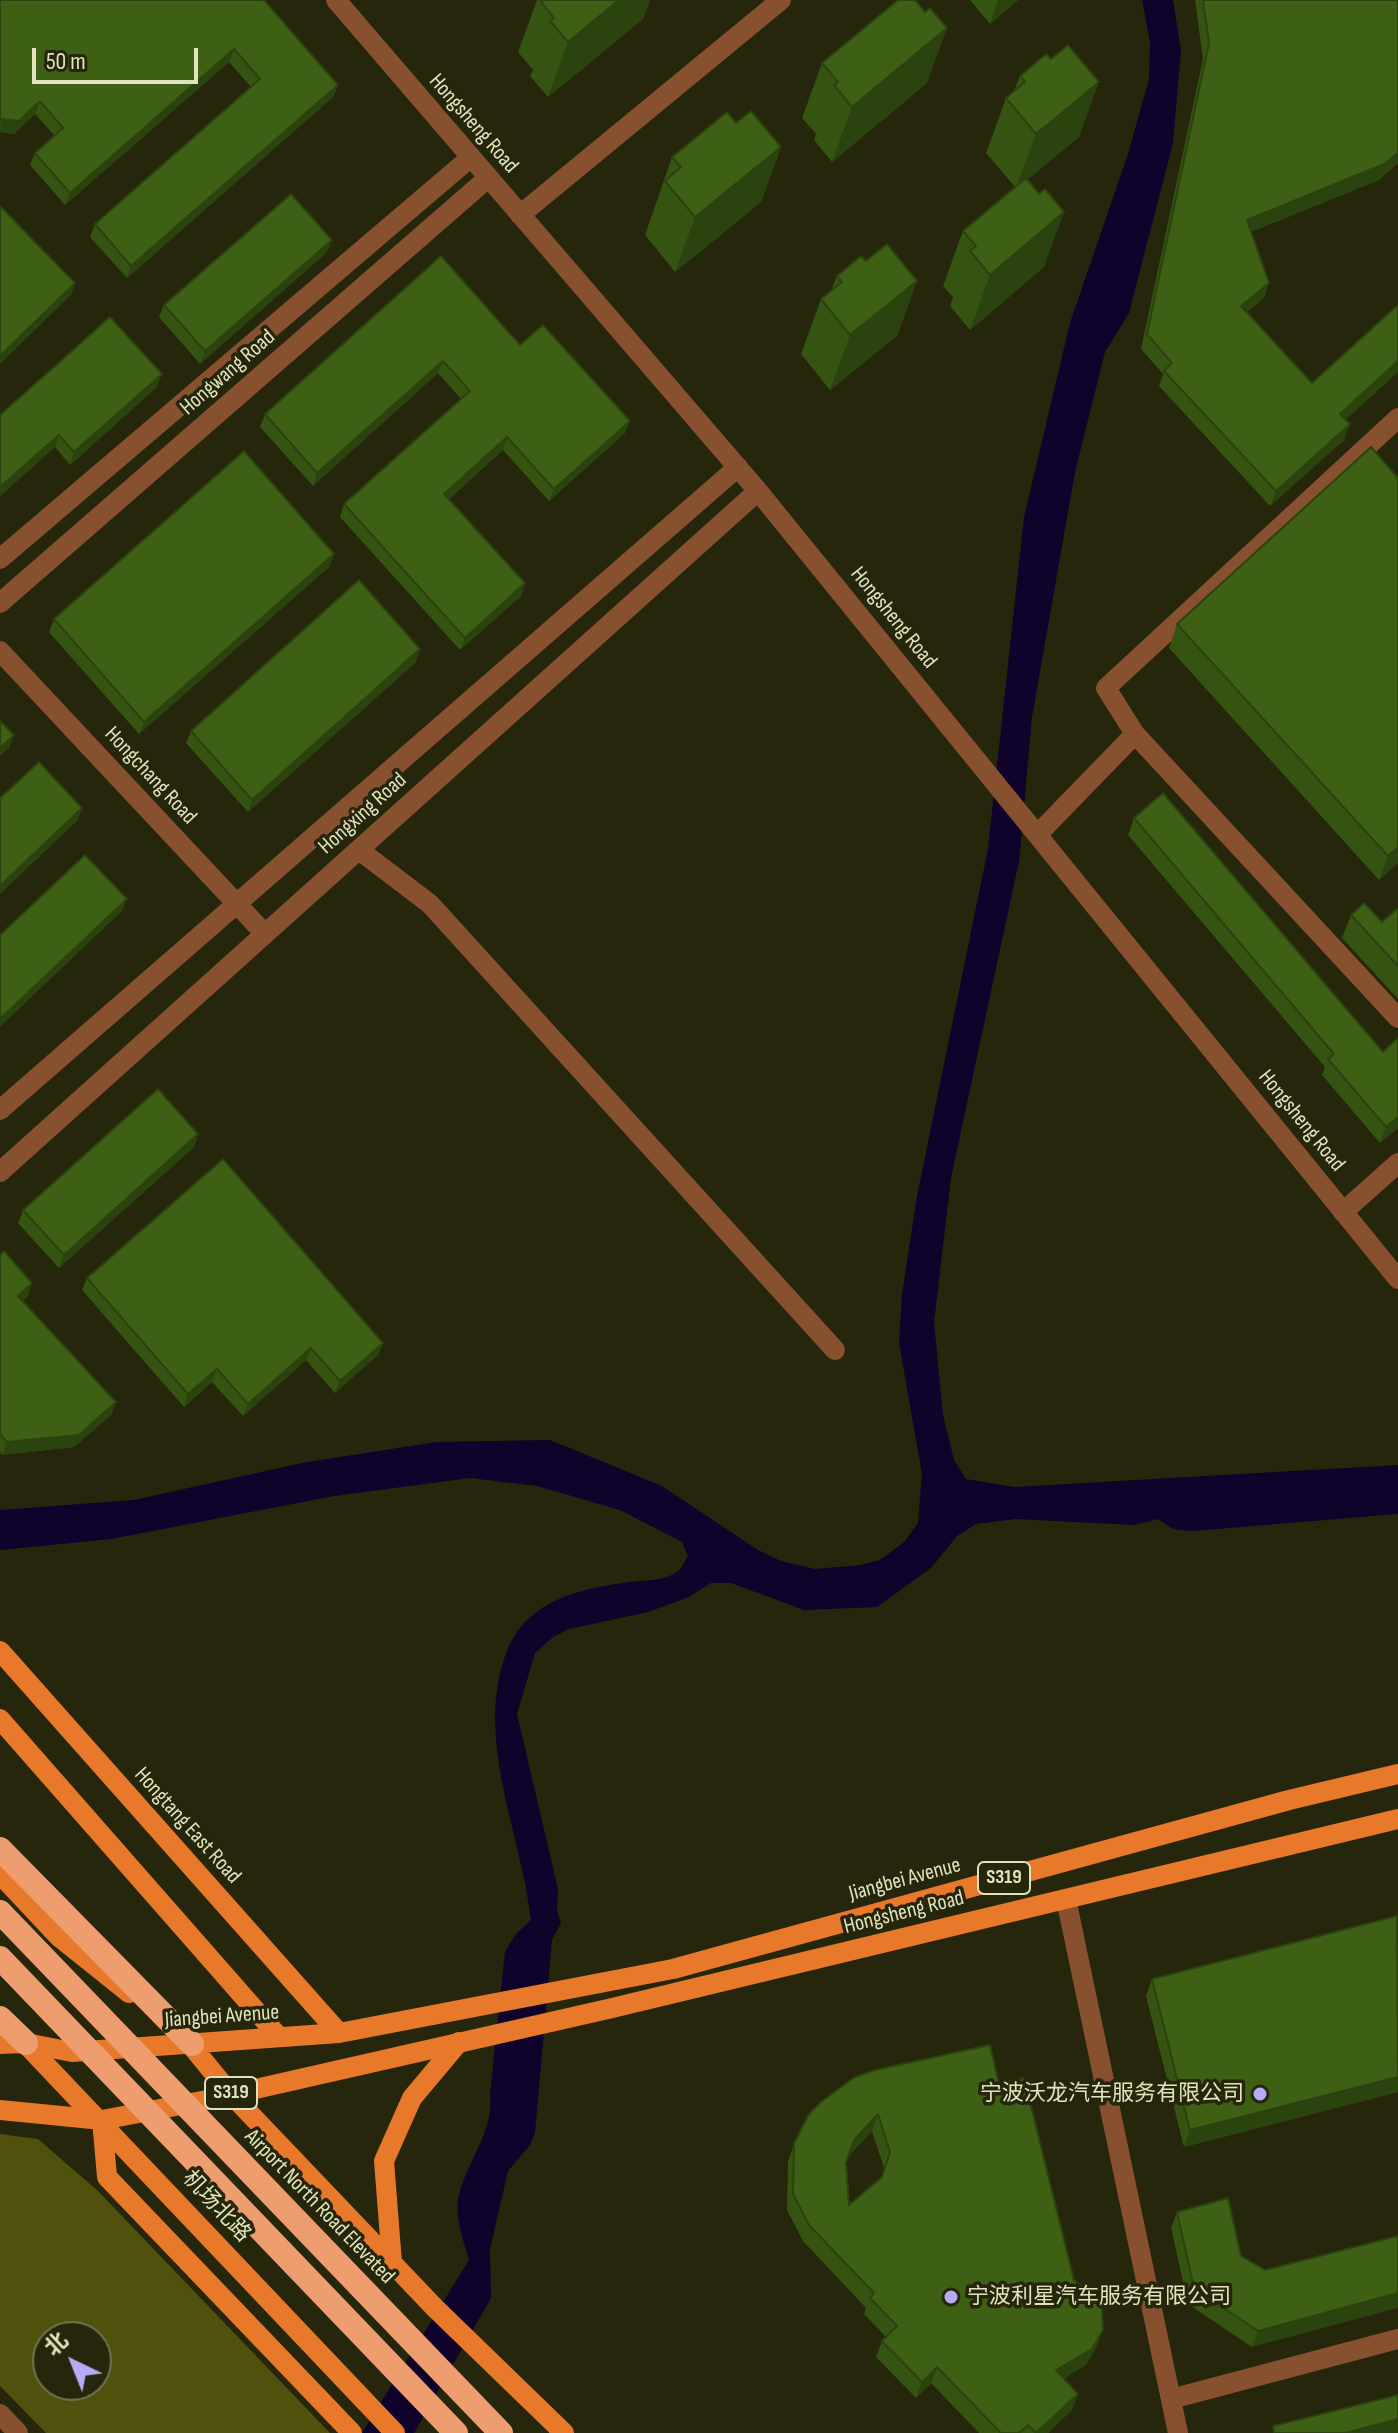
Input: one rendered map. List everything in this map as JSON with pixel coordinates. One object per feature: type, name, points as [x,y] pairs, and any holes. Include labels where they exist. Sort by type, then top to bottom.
[{"type":"highway","points":[[0,1849],[192,2044]]},
{"type":"highway","name":"Airport North Road Elevated","points":[[0,1912],[501,2433]]},
{"type":"highway","points":[[0,1958],[456,2433]]},
{"type":"highway","points":[[0,2017],[26,2043]]},
{"type":"main road","name":"Hongtang East Road","points":[[0,1651],[339,2033]]},
{"type":"main road","points":[[0,1719],[279,2037]]},
{"type":"main road","name":"Jiangbei Avenue","points":[[0,2044],[26,2043],[72,2052],[339,2033],[673,1969],[1289,1800],[1398,1774]]},
{"type":"main road","name":"Hongsheng Road","points":[[460,2042],[1398,1819]]},
{"type":"main road","points":[[0,1874],[59,1937],[192,2044],[230,2093],[435,2308],[564,2433]]},
{"type":"main road","points":[[392,2263],[384,2161],[412,2098],[460,2042]]},
{"type":"main road","name":"S319","points":[[0,2110],[102,2120],[460,2042]]},
{"type":"main road","name":"机场北路","points":[[26,2043],[395,2433]]},
{"type":"main road","points":[[102,2120],[107,2177],[352,2433]]},
{"type":"street","name":"Hongsheng Road","points":[[336,0],[758,491],[1398,1279]]},
{"type":"street","points":[[520,215],[781,0]]},
{"type":"street","name":"Hongwang Road","points":[[0,559],[470,158]]},
{"type":"street","name":"Hongwang Road","points":[[0,603],[488,178]]},
{"type":"street","points":[[1398,418],[1106,688],[1135,734],[1398,1018]]},
{"type":"street","name":"Hongxing Road","points":[[0,1110],[738,467]]},
{"type":"street","name":"Hongxing Road","points":[[0,1172],[758,491]]},
{"type":"street","name":"Hongchang Road","points":[[0,651],[265,934]]},
{"type":"street","points":[[1038,834],[1135,734]]},
{"type":"street","points":[[359,850],[430,904],[835,1350]]},
{"type":"street","points":[[1343,1212],[1398,1163]]},
{"type":"street","points":[[1066,1899],[1178,2433]]},
{"type":"street","points":[[1171,2399],[1398,2339]]},
{"type":"street","points":[[0,2414],[18,2433]]},
{"type":"shaded area","points":[[1142,0],[1173,0],[1181,50],[1173,143],[1129,313],[1105,352],[1075,472],[1032,717],[1019,861],[951,1178],[934,1322],[943,1415],[954,1460],[966,1479],[1014,1487],[1398,1465],[1398,1514],[1193,1531],[1173,1529],[1158,1519],[1134,1525],[1016,1519],[976,1524],[957,1536],[931,1568],[877,1607],[804,1610],[731,1583],[711,1583],[689,1597],[648,1612],[569,1629],[553,1637],[535,1653],[517,1714],[558,1889],[557,1911],[561,1923],[552,1940],[535,2133],[530,2145],[508,2171],[490,2249],[491,2298],[414,2433],[362,2433],[469,2260],[460,2226],[458,2200],[488,2120],[505,1952],[515,1935],[531,1920],[497,1751],[495,1717],[498,1683],[507,1651],[516,1634],[542,1608],[593,1588],[668,1577],[679,1570],[688,1556],[682,1542],[620,1510],[537,1486],[470,1478],[334,1496],[111,1539],[0,1550],[0,1510],[134,1500],[302,1463],[436,1442],[550,1440],[662,1486],[758,1550],[781,1561],[815,1569],[861,1565],[880,1560],[904,1542],[918,1523],[922,1474],[899,1343],[902,1294],[917,1196],[988,849],[1024,517],[1070,323],[1128,154],[1149,79],[1150,42]]},
{"type":"shaded area","points":[[0,2134],[38,2139],[98,2191],[330,2433],[46,2433],[0,2386]]},
{"type":"building","points":[[0,0],[264,0],[338,85],[131,266],[95,224],[260,79],[234,49],[70,193],[35,153],[63,128],[40,101],[19,121],[0,117]]},
{"type":"building","points":[[540,0],[619,0],[568,42],[550,21],[554,18]]},
{"type":"building","points":[[898,0],[915,0],[925,12],[930,8],[947,28],[852,107],[834,85],[838,82],[822,63]]},
{"type":"building","points":[[1203,0],[1398,0],[1398,153],[1384,164],[1247,220],[1269,283],[1241,306],[1312,383],[1398,305],[1398,361],[1340,414],[1350,424],[1276,491],[1164,371],[1172,363],[1147,334],[1209,43]]},
{"type":"building","points":[[1068,45],[1099,82],[1036,134],[1006,98],[1025,82],[1020,76],[1046,54],[1051,59]]},
{"type":"building","points":[[751,111],[781,147],[695,217],[665,181],[681,167],[672,157],[727,112],[736,123]]},
{"type":"building","points":[[1026,178],[1039,194],[1045,189],[1064,212],[990,275],[970,251],[976,246],[963,231]]},
{"type":"building","points":[[291,194],[332,240],[205,351],[164,305]]},
{"type":"building","points":[[0,206],[75,283],[0,356]]},
{"type":"building","points":[[887,244],[917,281],[850,335],[821,299],[842,282],[837,276],[861,256],[866,261]]},
{"type":"building","points":[[441,256],[520,345],[543,325],[630,421],[554,489],[507,437],[444,494],[525,583],[465,638],[344,504],[470,391],[443,361],[317,473],[265,414]]},
{"type":"building","points":[[110,317],[162,374],[74,452],[59,435],[0,487],[0,415]]},
{"type":"building","points":[[1371,447],[1398,478],[1398,847],[1388,856],[1177,624]]},
{"type":"building","points":[[244,451],[334,554],[144,722],[54,619]]},
{"type":"building","points":[[359,580],[420,649],[252,800],[191,731]]},
{"type":"building","points":[[0,721],[14,735],[0,748]]},
{"type":"building","points":[[39,762],[82,808],[0,886],[0,798]]},
{"type":"building","points":[[1163,793],[1383,1052],[1398,1038],[1398,1117],[1386,1127],[1328,1059],[1334,1054],[1134,818]]},
{"type":"building","points":[[85,855],[127,899],[0,1019],[0,935]]},
{"type":"building","points":[[1364,903],[1382,922],[1398,908],[1398,966],[1351,915]]},
{"type":"building","points":[[158,1089],[198,1134],[64,1255],[23,1210]]},
{"type":"building","points":[[223,1159],[383,1343],[340,1381],[311,1348],[248,1404],[217,1369],[188,1394],[87,1278]]},
{"type":"building","points":[[4,1251],[32,1283],[18,1296],[116,1402],[79,1435],[7,1442],[0,1434],[0,1255]]},
{"type":"building","points":[[1397,1916],[1398,2077],[1190,2130],[1152,1979]]},
{"type":"building","points":[[990,2045],[999,2084],[1024,2078],[1074,2280],[1098,2299],[1103,2330],[1092,2349],[1056,2370],[1078,2394],[1036,2433],[1028,2425],[1019,2433],[1001,2433],[937,2367],[922,2382],[882,2341],[897,2326],[870,2298],[874,2293],[809,2225],[793,2194],[794,2144],[809,2114],[855,2077]],"holes":[[[878,2114],[890,2152],[882,2177],[849,2205],[846,2163],[854,2140]]]},
{"type":"building","points":[[1228,2198],[1241,2256],[1265,2270],[1398,2236],[1398,2293],[1258,2331],[1194,2288],[1177,2212]]},
{"type":"building","points":[[1398,2395],[1398,2419],[1345,2433],[1274,2433],[1273,2426]]},
{"type":"place","name":"宁波沃龙汽车服务有限公司","points":[[1260,2094]]},
{"type":"place","name":"宁波利星汽车服务有限公司","points":[[951,2297]]}]
